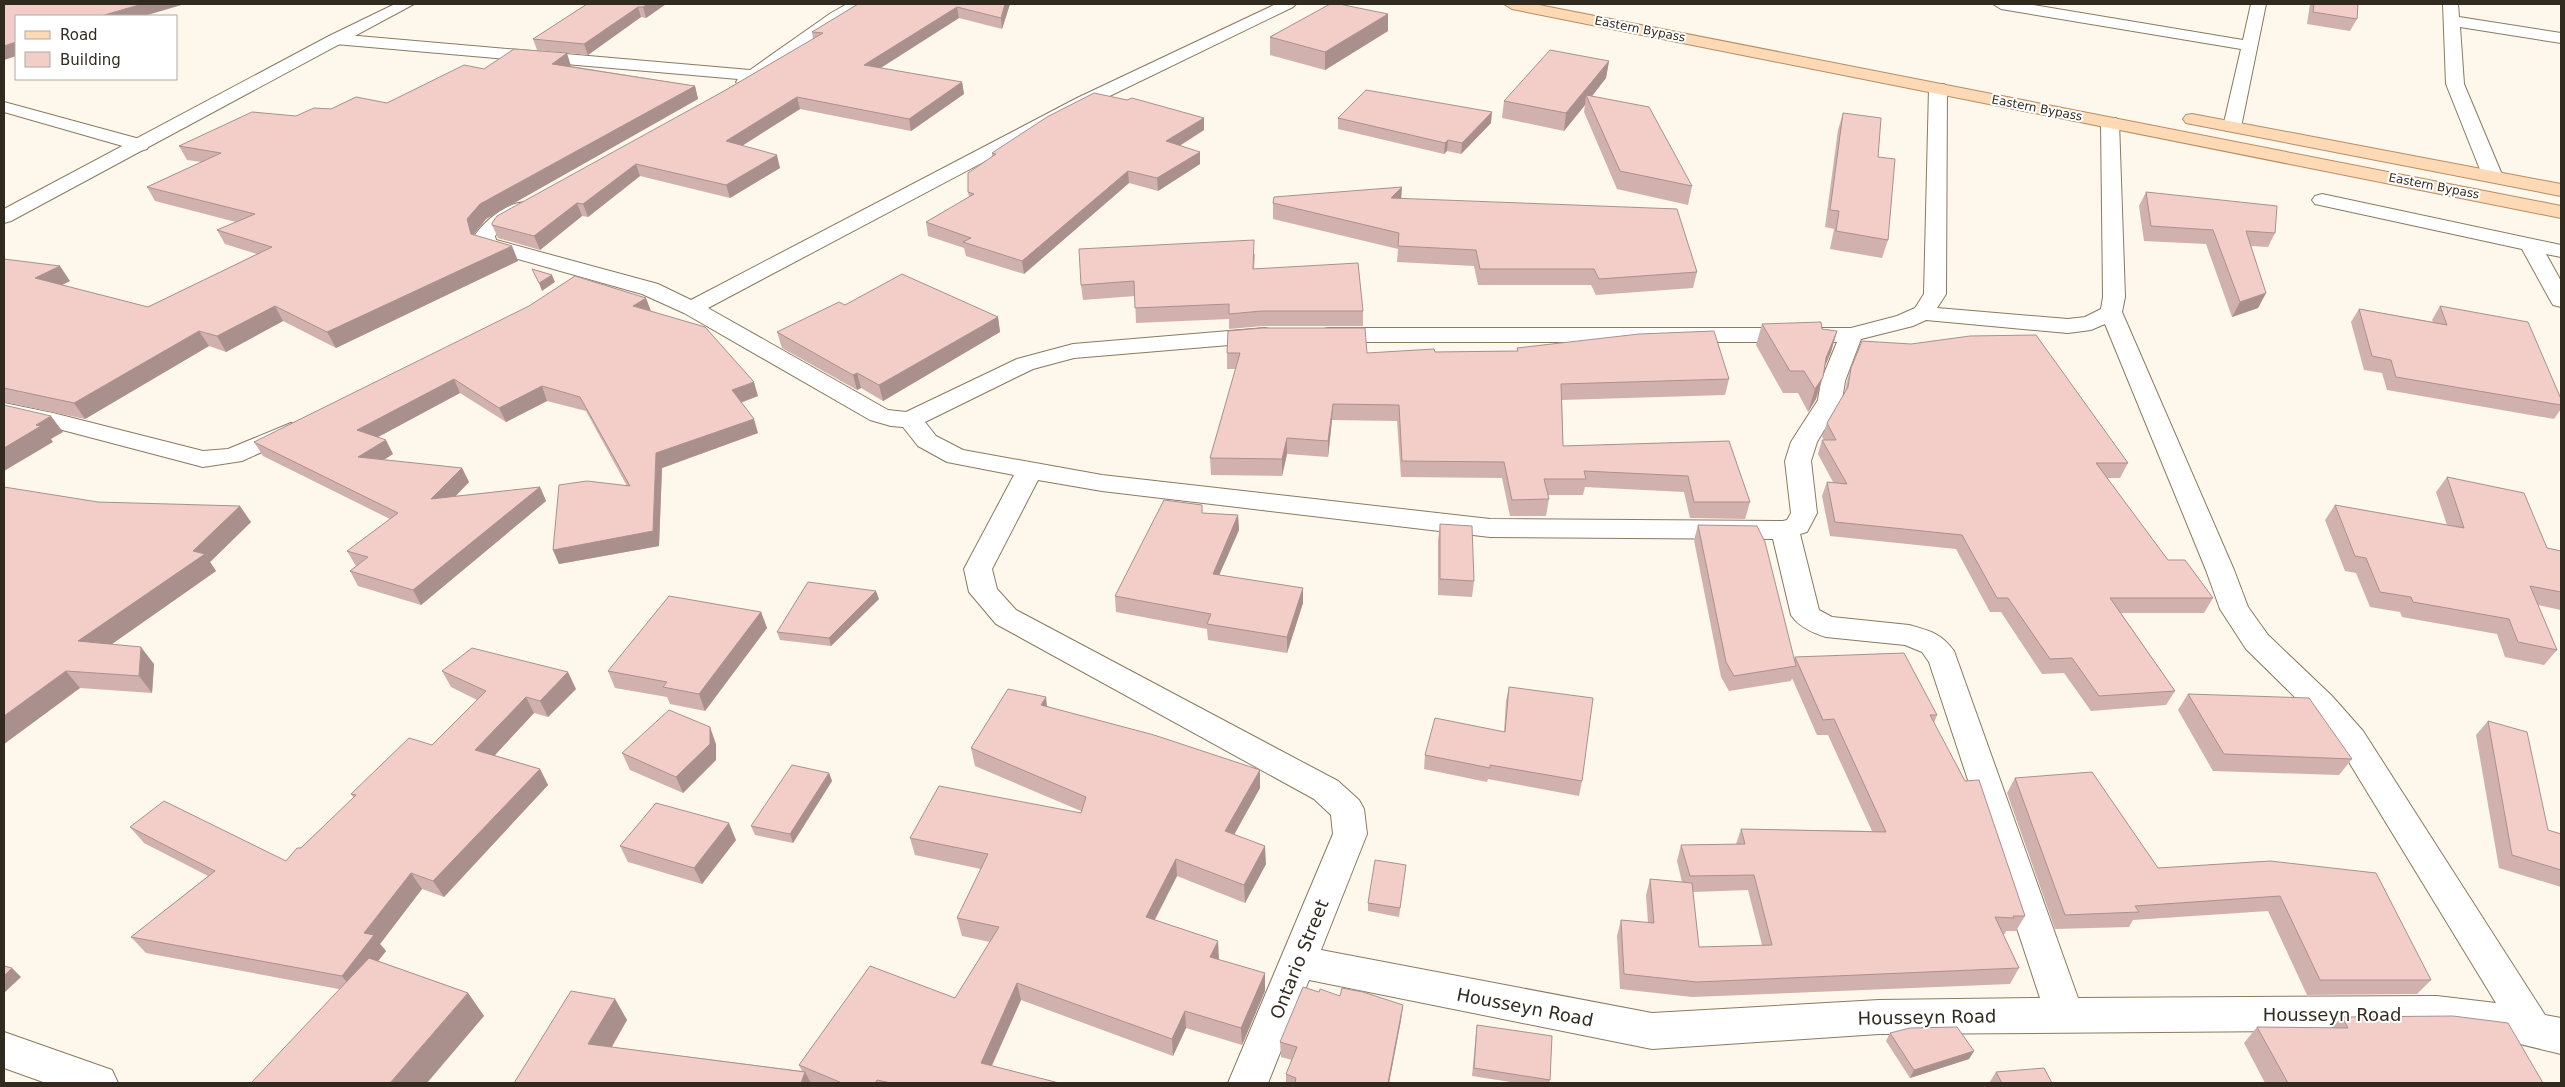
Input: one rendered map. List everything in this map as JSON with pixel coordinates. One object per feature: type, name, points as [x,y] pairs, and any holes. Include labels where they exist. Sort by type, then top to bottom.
[{"type":"main road","name":"Eastern Bypass","points":[[1512,4],[2561,212]]},
{"type":"main road","name":"Eastern Bypass","points":[[1597,4],[1654,15]]},
{"type":"main road","name":"Eastern Bypass","points":[[2174,116],[2561,190]]},
{"type":"street","points":[[4,217],[334,39],[406,4]]},
{"type":"street","points":[[730,90],[756,76],[836,16],[858,4]]},
{"type":"street","points":[[692,308],[1083,102],[1288,4]]},
{"type":"street","points":[[2002,4],[2250,46]]},
{"type":"street","points":[[2232,127],[2259,4]]},
{"type":"street","points":[[2451,4],[2455,84],[2459,98],[2493,177]]},
{"type":"street","points":[[2453,21],[2561,38]]},
{"type":"street","points":[[334,39],[756,76]]},
{"type":"street","points":[[536,200],[494,224],[485,235],[486,244],[650,289],[692,308],[879,415],[891,419],[910,420],[1025,364],[1074,351],[1292,335],[1851,335],[1905,321],[1922,312],[1935,294],[1938,88]]},
{"type":"street","points":[[4,108],[140,145]]},
{"type":"street","points":[[2110,122],[2114,297],[2111,312],[2220,570],[2234,609],[2256,642],[2321,704],[2352,740],[2547,1032]]},
{"type":"street","points":[[2322,200],[2561,251]]},
{"type":"street","points":[[2530,244],[2561,300]]},
{"type":"street","points":[[564,288],[587,273]]},
{"type":"street","points":[[1922,312],[2068,326],[2091,323],[2111,312]]},
{"type":"street","points":[[910,420],[927,441],[956,457],[1102,483],[1490,528],[1785,530],[1797,526],[1804,513],[1798,461],[1804,442],[1830,400],[1833,381],[1851,335]]},
{"type":"street","points":[[4,410],[53,420],[203,459],[233,456],[306,422]]},
{"type":"street","name":"Ontario Street","points":[[1030,470],[978,569],[983,592],[1006,618],[1326,790],[1347,809],[1350,834],[1248,1083]]},
{"type":"street","points":[[1785,530],[1806,615],[1826,626],[1909,635],[1933,645],[1943,659],[2065,1016]]},
{"type":"street","name":"Housseyn Road","points":[[1298,962],[1652,1031],[1879,1016],[2437,1013],[2482,1018],[2547,1032]]},
{"type":"street","points":[[4,1050],[98,1083]]},
{"type":"building","points":[[4,4],[142,4],[104,15],[15,15],[15,42],[4,46]]},
{"type":"building","points":[[587,4],[648,4],[638,7],[584,44],[533,39]]},
{"type":"building","points":[[858,4],[1005,4],[1001,18],[957,7],[864,65],[962,82],[909,119],[797,97],[726,141],[777,155],[726,185],[636,164],[583,204],[577,203],[534,236],[492,225],[497,216],[724,91],[823,33],[812,32]]},
{"type":"building","points":[[1330,4],[1339,4],[1388,14],[1325,52],[1270,37]]},
{"type":"building","points":[[2314,4],[2358,4],[2357,19],[2313,12]]},
{"type":"building","points":[[514,49],[567,53],[552,64],[695,86],[480,204],[467,219],[471,234],[512,246],[327,332],[275,306],[217,336],[199,331],[74,403],[4,388],[4,259],[60,266],[35,278],[148,307],[272,247],[217,230],[255,214],[147,187],[221,153],[179,146],[252,112],[296,116],[314,108],[331,109],[356,97],[387,103],[464,65],[484,69]]},
{"type":"building","points":[[1550,50],[1609,61],[1566,113],[1504,101]]},
{"type":"building","points":[[1366,90],[1492,112],[1462,143],[1448,140],[1445,143],[1338,118]]},
{"type":"building","points":[[1094,93],[1127,100],[1132,98],[1204,118],[1166,141],[1200,152],[1157,178],[1128,171],[1022,261],[963,242],[971,238],[926,222],[974,194],[968,192],[968,173],[996,154],[992,153],[1047,117]]},
{"type":"building","points":[[1586,95],[1649,107],[1692,186],[1620,171]]},
{"type":"building","points":[[1843,113],[1881,118],[1878,157],[1895,159],[1888,240],[1836,231],[1839,211],[1830,210]]},
{"type":"building","points":[[1402,187],[1391,198],[1677,209],[1697,272],[1599,279],[1594,269],[1480,269],[1476,250],[1398,246],[1399,233],[1273,203],[1274,197]]},
{"type":"building","points":[[2146,192],[2277,206],[2275,233],[2246,231],[2266,293],[2240,302],[2213,230],[2151,226]]},
{"type":"building","points":[[1254,240],[1253,269],[1358,263],[1363,311],[1262,311],[1229,314],[1229,304],[1135,308],[1134,281],[1081,285],[1079,249]]},
{"type":"building","points":[[532,269],[552,275],[539,283]]},
{"type":"building","points":[[902,274],[998,317],[879,385],[857,373],[853,375],[777,332],[839,302],[845,305]]},
{"type":"building","points":[[575,276],[646,298],[633,306],[705,327],[754,382],[732,390],[754,419],[656,453],[653,531],[553,550],[559,485],[587,481],[630,486],[580,397],[542,386],[499,408],[454,379],[357,430],[386,440],[358,457],[462,468],[431,499],[540,487],[413,590],[350,571],[368,557],[347,551],[398,513],[254,442],[529,306]]},
{"type":"building","points":[[2440,306],[2528,322],[2561,399],[2561,405],[2396,377],[2391,360],[2372,356],[2359,309],[2447,325]]},
{"type":"building","points":[[1821,322],[1822,329],[1837,331],[1826,358],[1823,377],[1815,389],[1804,371],[1790,371],[1762,324]]},
{"type":"building","points":[[1262,328],[1365,328],[1367,353],[1434,349],[1435,352],[1518,351],[1517,348],[1639,334],[1714,331],[1729,379],[1561,384],[1563,446],[1729,441],[1750,502],[1694,502],[1688,476],[1584,471],[1586,479],[1544,479],[1549,499],[1512,500],[1504,462],[1402,461],[1399,405],[1333,404],[1328,441],[1287,438],[1282,459],[1210,458],[1240,353],[1227,353],[1228,331]]},
{"type":"building","points":[[2036,335],[2128,463],[2096,463],[2168,560],[2185,560],[2213,598],[2110,598],[2175,691],[2099,696],[2072,658],[2050,659],[2008,598],[1997,598],[1962,535],[1835,522],[1827,482],[1847,484],[1822,440],[1836,440],[1827,423],[1848,387],[1851,368],[1862,341],[1911,344],[1970,336]]},
{"type":"building","points":[[4,405],[51,416],[36,425],[41,426],[4,448]]},
{"type":"building","points":[[2447,477],[2524,493],[2547,548],[2561,551],[2561,592],[2530,586],[2557,650],[2518,642],[2509,619],[2413,602],[2411,597],[2380,592],[2366,558],[2355,556],[2335,505],[2464,528]]},
{"type":"building","points":[[4,487],[98,502],[240,506],[193,551],[205,554],[78,641],[141,647],[139,676],[66,671],[4,716]]},
{"type":"building","points":[[1164,500],[1202,505],[1202,513],[1238,515],[1213,574],[1303,588],[1287,637],[1207,624],[1211,614],[1115,596]]},
{"type":"building","points":[[1440,524],[1472,526],[1474,581],[1440,579]]},
{"type":"building","points":[[1698,525],[1757,526],[1765,542],[1796,666],[1734,676],[1726,662]]},
{"type":"building","points":[[808,582],[876,591],[829,638],[777,632]]},
{"type":"building","points":[[669,596],[761,612],[699,694],[663,687],[667,682],[608,671]]},
{"type":"building","points":[[472,648],[568,672],[540,701],[526,697],[475,750],[540,769],[433,881],[411,873],[364,933],[374,935],[342,976],[131,937],[215,871],[130,827],[164,801],[286,861],[297,848],[301,848],[356,795],[351,794],[409,738],[432,745],[486,691],[442,671]]},
{"type":"building","points":[[1904,653],[1937,715],[1930,715],[1965,781],[1979,780],[2025,916],[2013,916],[2014,918],[1995,917],[2019,968],[1697,982],[1624,974],[1621,920],[1654,923],[1650,879],[1692,883],[1699,947],[1772,945],[1754,875],[1690,876],[1681,845],[1745,844],[1741,829],[1886,832],[1834,719],[1823,720],[1795,657]]},
{"type":"building","points":[[1509,687],[1593,698],[1582,781],[1490,765],[1490,768],[1425,755],[1435,718],[1505,732]]},
{"type":"building","points":[[1008,689],[1046,697],[1041,705],[1154,735],[1260,770],[1225,831],[1265,846],[1244,885],[1176,859],[1146,917],[1218,941],[1210,957],[1265,973],[1241,1028],[1185,1011],[1172,1039],[1017,983],[981,1063],[1059,1083],[891,1083],[877,1080],[875,1083],[842,1083],[799,1065],[870,966],[955,998],[999,927],[957,918],[988,854],[910,838],[939,786],[1081,813],[1086,797],[971,748]]},
{"type":"building","points":[[2188,694],[2309,698],[2352,759],[2224,754]]},
{"type":"building","points":[[669,710],[710,727],[710,744],[676,777],[622,753]]},
{"type":"building","points":[[2488,721],[2527,732],[2548,830],[2561,834],[2561,870],[2512,855]]},
{"type":"building","points":[[792,765],[829,773],[790,834],[751,826]]},
{"type":"building","points":[[2092,772],[2158,868],[2270,861],[2376,873],[2431,980],[2320,980],[2280,896],[2135,906],[2139,912],[2065,915],[2015,778]]},
{"type":"building","points":[[656,803],[729,823],[694,868],[620,846]]},
{"type":"building","points":[[1375,860],[1406,865],[1400,908],[1368,903]]},
{"type":"building","points":[[369,958],[468,993],[390,1083],[251,1083]]},
{"type":"building","points":[[4,966],[12,968],[4,976]]},
{"type":"building","points":[[1303,987],[1319,992],[1320,989],[1340,996],[1342,988],[1363,992],[1403,1005],[1388,1083],[1295,1083],[1296,1078],[1286,1074],[1297,1047],[1280,1042]]},
{"type":"building","points":[[571,991],[615,999],[588,1044],[805,1072],[801,1083],[514,1083]]},
{"type":"building","points":[[2453,1016],[2508,1023],[2543,1083],[2288,1083],[2257,1027],[2348,1028],[2342,1017]]},
{"type":"building","points":[[1477,1025],[1552,1036],[1550,1080],[1474,1068]]},
{"type":"building","points":[[1957,1027],[1974,1051],[1914,1070],[1890,1033],[1910,1028]]},
{"type":"building","points":[[2044,1068],[2052,1083],[2002,1083],[1996,1072]]}]
